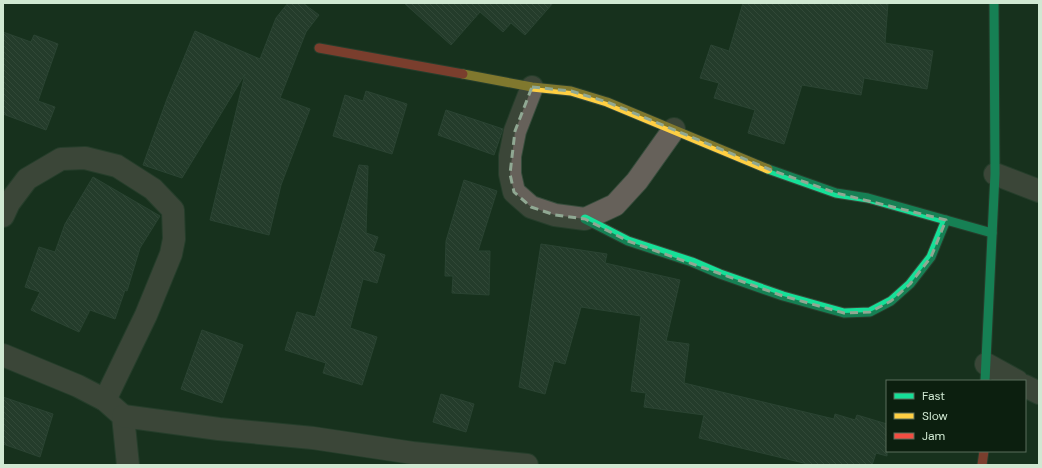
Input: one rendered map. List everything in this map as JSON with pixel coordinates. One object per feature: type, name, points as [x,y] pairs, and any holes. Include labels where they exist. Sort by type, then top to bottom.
[{"type":"street","points":[[994,3],[995,174],[986,373],[1012,380]]},
{"type":"street","points":[[320,48],[532,87],[571,91],[607,102],[771,170],[836,193],[868,198],[992,233]]},
{"type":"street","points":[[532,87],[516,131],[510,156],[510,174],[514,192],[531,207],[555,215],[586,219],[628,241],[692,262],[720,274],[783,296],[844,313],[870,312],[891,300],[910,284],[931,257],[946,220]]},
{"type":"street","points":[[586,219],[615,205],[636,181],[674,129]]},
{"type":"street","points":[[3,216],[9,203],[27,179],[61,158],[84,158],[116,166],[153,189],[173,210],[174,239],[171,254],[146,315],[105,400]]},
{"type":"street","points":[[995,174],[1039,191]]},
{"type":"street","points":[[3,355],[78,386],[105,400],[123,416],[219,429],[313,438],[414,453],[527,465]]},
{"type":"street","points":[[1026,386],[1039,393]]},
{"type":"street","points":[[123,416],[128,465]]},
{"type":"street","points":[[982,465],[984,452]]},
{"type":"highlighted area","points":[[532,87],[571,91],[607,102],[771,170],[836,193],[946,220],[931,257],[910,284],[891,301],[870,312],[844,313],[783,296],[628,241],[585,219],[555,215],[531,207],[514,192],[510,174],[515,131]]},
{"type":"building","points":[[288,3],[303,3],[319,15],[306,32],[280,98],[310,109],[281,185],[269,235],[210,220],[245,74],[182,178],[143,165],[167,99],[195,31],[260,59],[276,18]]},
{"type":"building","points":[[404,3],[553,3],[525,35],[511,23],[503,32],[480,12],[451,45]]},
{"type":"building","points":[[743,3],[888,3],[885,43],[933,51],[927,89],[864,78],[861,95],[802,85],[784,144],[748,133],[755,110],[714,98],[719,83],[700,78],[711,45],[729,51]]},
{"type":"building","points":[[3,32],[31,42],[34,35],[58,44],[38,101],[55,107],[46,130],[3,114]]},
{"type":"building","points":[[366,91],[407,104],[392,154],[333,136],[345,95],[363,101]]},
{"type":"building","points":[[446,110],[503,129],[494,155],[438,135]]},
{"type":"building","points":[[359,165],[368,166],[366,233],[378,237],[373,251],[385,255],[377,283],[363,279],[350,328],[377,337],[362,385],[323,373],[326,363],[285,350],[297,312],[315,317]]},
{"type":"building","points":[[93,177],[160,216],[140,248],[127,291],[125,290],[115,319],[90,310],[79,332],[31,310],[40,292],[25,287],[39,247],[55,252],[65,224]]},
{"type":"building","points":[[464,180],[497,191],[478,251],[490,251],[489,295],[452,293],[453,276],[445,276],[446,241]]},
{"type":"building","points":[[541,244],[607,254],[605,263],[680,280],[666,341],[689,344],[684,383],[834,419],[835,414],[855,420],[857,415],[886,424],[887,456],[876,453],[872,465],[812,465],[699,438],[704,415],[644,407],[646,393],[631,391],[641,316],[581,307],[565,364],[554,361],[545,394],[519,387]]},
{"type":"building","points":[[202,330],[243,345],[222,403],[181,389]]},
{"type":"building","points":[[441,394],[474,404],[466,432],[433,422]]},
{"type":"building","points":[[3,397],[53,414],[40,457],[3,444]]},
{"type":"traffic: fast","points":[[985,380],[995,174],[994,3]]},
{"type":"traffic: fast","points":[[768,169],[836,193],[868,198],[992,233]]},
{"type":"traffic: fast","points":[[585,219],[628,241],[692,262],[720,274],[783,296],[844,313],[870,312],[891,301],[910,284],[931,257],[946,220]]},
{"type":"traffic: slow","points":[[463,74],[532,87],[571,91],[607,102],[768,169]]},
{"type":"traffic: jam","points":[[319,48],[463,74]]},
{"type":"traffic: jam","points":[[982,465],[984,452]]}]
